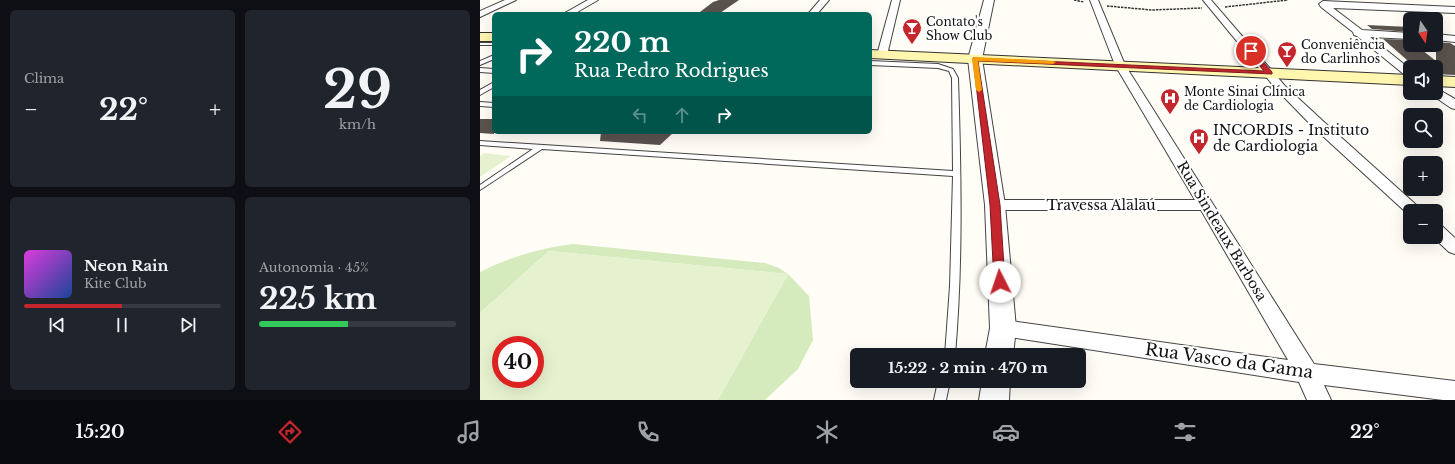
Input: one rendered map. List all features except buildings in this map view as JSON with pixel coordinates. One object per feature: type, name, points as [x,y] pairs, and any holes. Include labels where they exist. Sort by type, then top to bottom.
[{"type":"main road","points":[[480,36],[492,37]]},
{"type":"main road","points":[[874,57],[975,59],[1120,65],[1403,80]]},
{"type":"main road","points":[[1443,81],[1455,82]]},
{"type":"street","points":[[480,14],[512,0]]},
{"type":"street","points":[[571,12],[594,0]]},
{"type":"street","points":[[814,12],[824,0]]},
{"type":"street","points":[[874,57],[896,0]]},
{"type":"street","points":[[989,0],[975,59],[995,205],[1003,328],[1000,348]]},
{"type":"street","points":[[1206,0],[1281,88],[1319,125],[1407,204]]},
{"type":"street","points":[[1448,0],[1455,4]]},
{"type":"street","name":"Rua Sindeaux Barbosa","points":[[1095,3],[1120,65],[1307,374],[1320,400]]},
{"type":"street","points":[[1321,3],[1455,10]]},
{"type":"street","points":[[1321,3],[1356,33],[1403,69]]},
{"type":"street","points":[[1356,33],[1403,36]]},
{"type":"street","points":[[1443,37],[1455,38]]},
{"type":"street","points":[[1443,97],[1455,105]]},
{"type":"street","name":"Travessa Alalaú","points":[[995,205],[1206,205]]},
{"type":"street","points":[[1443,237],[1455,248]]},
{"type":"street","name":"Rua Vasco da Gama","points":[[1003,328],[1307,374],[1455,391]]},
{"type":"street","points":[[994,400],[995,388]]},
{"type":"lane","points":[[480,44],[492,44]]},
{"type":"lane","points":[[874,57],[938,66],[951,70],[955,78],[957,174],[955,309],[951,348]]},
{"type":"lane","points":[[480,63],[492,58]]},
{"type":"lane","points":[[480,70],[492,71]]},
{"type":"lane","points":[[480,93],[492,85]]},
{"type":"lane","points":[[480,104],[492,105]]},
{"type":"lane","points":[[480,143],[957,174]]},
{"type":"lane","points":[[480,188],[539,148]]},
{"type":"lane","points":[[940,400],[943,388]]},
{"type":"path","points":[[1074,0],[1152,10],[1214,8],[1288,0]]},
{"type":"green space","points":[[484,153],[511,156],[480,177],[480,156]]},
{"type":"green space","points":[[573,244],[765,263],[779,268],[788,274],[549,251],[480,313],[480,272],[525,254]]},
{"type":"green space","points":[[549,251],[788,274],[718,400],[480,400],[480,313]]},
{"type":"green space","points":[[788,274],[809,296],[813,340],[798,369],[765,400],[718,400]]},
{"type":"slow traffic","points":[[979,90],[975,59],[1053,62]]},
{"type":"place","name":"Contato's Show Club","points":[[912,45]]},
{"type":"place","name":"Conveniência do Carlinhos","points":[[1287,68]]},
{"type":"place","name":"Monte Sinai Clínica de Cardiologia","points":[[1170,115]]},
{"type":"place","name":"INCORDIS - Instituto de Cardiologia","points":[[1199,155]]},
{"type":"route","points":[[1000,282],[995,205],[975,59],[1269,73],[1251,51]]}]
